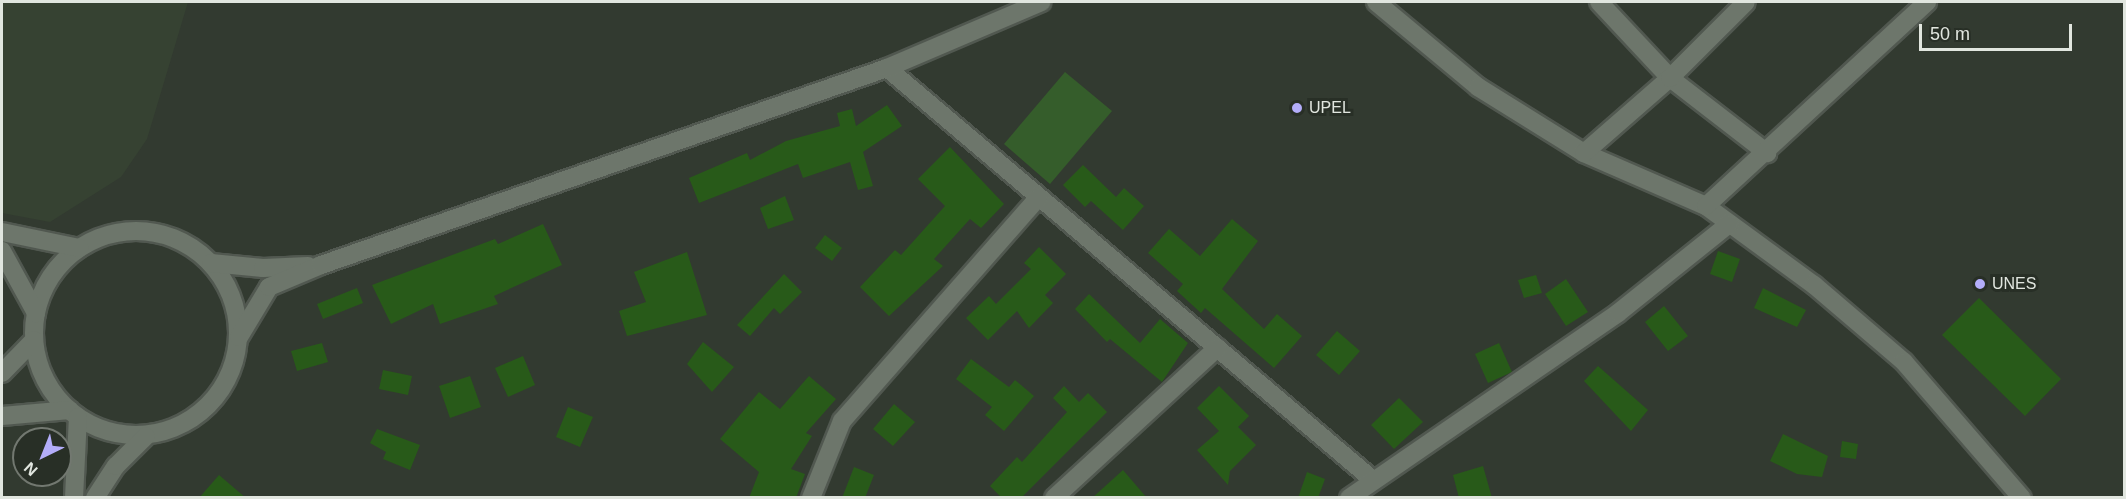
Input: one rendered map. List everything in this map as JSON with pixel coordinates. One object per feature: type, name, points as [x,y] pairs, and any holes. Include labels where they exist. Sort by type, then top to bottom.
[{"type":"street","points":[[239,337],[269,287],[321,265],[887,68],[1042,2]]},
{"type":"street","points":[[1376,2],[1478,87],[1584,153],[1706,206],[1814,285],[1904,362],[2022,498]]},
{"type":"street","points":[[1599,2],[1670,78],[1767,153]]},
{"type":"street","points":[[1584,153],[1670,78],[1746,2]]},
{"type":"street","points":[[1706,206],[1767,153],[1927,2]]},
{"type":"street","points":[[887,68],[1373,480]]},
{"type":"street","points":[[812,498],[842,421],[1039,197]]},
{"type":"street","points":[[1349,498],[1618,313],[1729,224]]},
{"type":"street","points":[[146,231],[185,244],[211,263],[232,297],[239,337],[234,366],[221,392],[184,424],[146,436],[110,432],[74,414],[45,379],[34,340],[36,313],[44,288],[79,248],[114,234],[146,231]]},
{"type":"street","points":[[2,232],[79,248]]},
{"type":"street","points":[[2,251],[36,313]]},
{"type":"street","points":[[211,263],[263,268],[321,265]]},
{"type":"street","points":[[2,373],[34,340]]},
{"type":"street","points":[[1054,498],[1217,348]]},
{"type":"street","points":[[2,416],[74,414]]},
{"type":"street","points":[[74,414],[74,498]]},
{"type":"street","points":[[95,498],[116,466],[146,436]]},
{"type":"shaded area","points":[[2,2],[188,2],[147,139],[121,177],[50,222],[2,213]]},
{"type":"green space","points":[[1065,72],[1112,111],[1050,184],[1004,144]]},
{"type":"building","points":[[887,105],[902,126],[863,152],[873,186],[858,190],[850,162],[803,178],[798,164],[699,203],[689,178],[747,153],[750,160],[786,141],[840,126],[837,113],[852,109],[856,126]]},
{"type":"building","points":[[950,147],[1004,204],[981,228],[970,219],[934,259],[943,266],[889,316],[860,287],[895,250],[901,255],[945,206],[918,179]]},
{"type":"building","points":[[1083,165],[1116,197],[1124,188],[1144,206],[1123,230],[1091,201],[1085,207],[1063,185]]},
{"type":"building","points":[[785,196],[794,220],[768,229],[760,208]]},
{"type":"building","points":[[1232,219],[1258,241],[1222,289],[1264,329],[1277,314],[1302,336],[1274,368],[1205,308],[1201,313],[1177,291],[1183,284],[1148,253],[1169,229],[1200,256]]},
{"type":"building","points":[[543,224],[562,265],[494,296],[498,304],[440,324],[433,304],[391,324],[372,285],[495,239],[498,244]]},
{"type":"building","points":[[825,235],[842,248],[832,261],[815,248]]},
{"type":"building","points":[[1039,247],[1066,274],[1045,295],[1053,303],[1029,328],[1017,311],[988,340],[966,318],[989,296],[996,304],[1031,269],[1024,263]]},
{"type":"building","points":[[1718,251],[1740,259],[1732,282],[1710,274]]},
{"type":"building","points":[[687,252],[707,315],[627,336],[619,311],[646,302],[634,272]]},
{"type":"building","points":[[784,274],[802,292],[780,314],[774,308],[750,336],[737,325]]},
{"type":"building","points":[[1536,275],[1542,293],[1524,298],[1518,280]]},
{"type":"building","points":[[1566,279],[1588,312],[1566,326],[1545,294]]},
{"type":"building","points":[[357,288],[363,303],[323,319],[317,304]]},
{"type":"building","points":[[1763,288],[1806,310],[1797,327],[1754,308]]},
{"type":"building","points":[[1089,294],[1140,343],[1160,319],[1188,343],[1162,382],[1110,339],[1107,342],[1075,309]]},
{"type":"building","points":[[1979,298],[2061,379],[2025,416],[1942,335]]},
{"type":"building","points":[[1664,306],[1688,336],[1668,351],[1645,322]]},
{"type":"building","points":[[1337,331],[1360,351],[1339,375],[1316,355]]},
{"type":"building","points":[[703,342],[734,367],[712,392],[687,364]]},
{"type":"building","points":[[322,343],[328,362],[297,371],[291,351]]},
{"type":"building","points":[[1499,343],[1512,372],[1488,383],[1475,354]]},
{"type":"building","points":[[523,356],[535,385],[508,397],[495,368]]},
{"type":"building","points":[[971,359],[1009,387],[1015,380],[1034,396],[1004,431],[985,415],[992,407],[956,379]]},
{"type":"building","points":[[1598,366],[1648,410],[1631,431],[1584,381]]},
{"type":"building","points":[[383,370],[412,376],[408,395],[379,389]]},
{"type":"building","points":[[470,376],[481,407],[450,418],[439,386]]},
{"type":"building","points":[[809,376],[836,399],[806,433],[812,436],[791,469],[805,474],[796,498],[749,498],[759,472],[720,439],[759,392],[780,409]]},
{"type":"building","points":[[1064,386],[1079,402],[1088,393],[1107,412],[1021,498],[1002,498],[990,486],[1017,457],[1022,462],[1067,412],[1053,398]]},
{"type":"building","points":[[1219,386],[1249,416],[1238,427],[1256,445],[1230,471],[1228,485],[1197,450],[1219,431],[1197,408]]},
{"type":"building","points":[[1399,398],[1423,422],[1394,449],[1371,425]]},
{"type":"building","points":[[894,404],[915,422],[893,446],[873,429]]},
{"type":"building","points":[[568,407],[593,417],[580,447],[556,437]]},
{"type":"building","points":[[377,429],[420,445],[410,470],[383,459],[386,452],[370,443]]},
{"type":"building","points":[[1783,434],[1828,456],[1822,477],[1797,474],[1770,461]]},
{"type":"building","points":[[1842,441],[1858,444],[1856,459],[1840,457]]},
{"type":"building","points":[[1483,466],[1492,498],[1459,498],[1453,475]]},
{"type":"building","points":[[854,467],[874,475],[865,498],[842,498]]},
{"type":"building","points":[[1123,470],[1147,498],[1092,498]]},
{"type":"building","points":[[1307,472],[1325,479],[1318,498],[1298,498]]},
{"type":"building","points":[[219,475],[246,498],[199,498]]},
{"type":"place","name":"UPEL","points":[[1297,108]]},
{"type":"place","name":"UNES","points":[[1980,284]]}]
